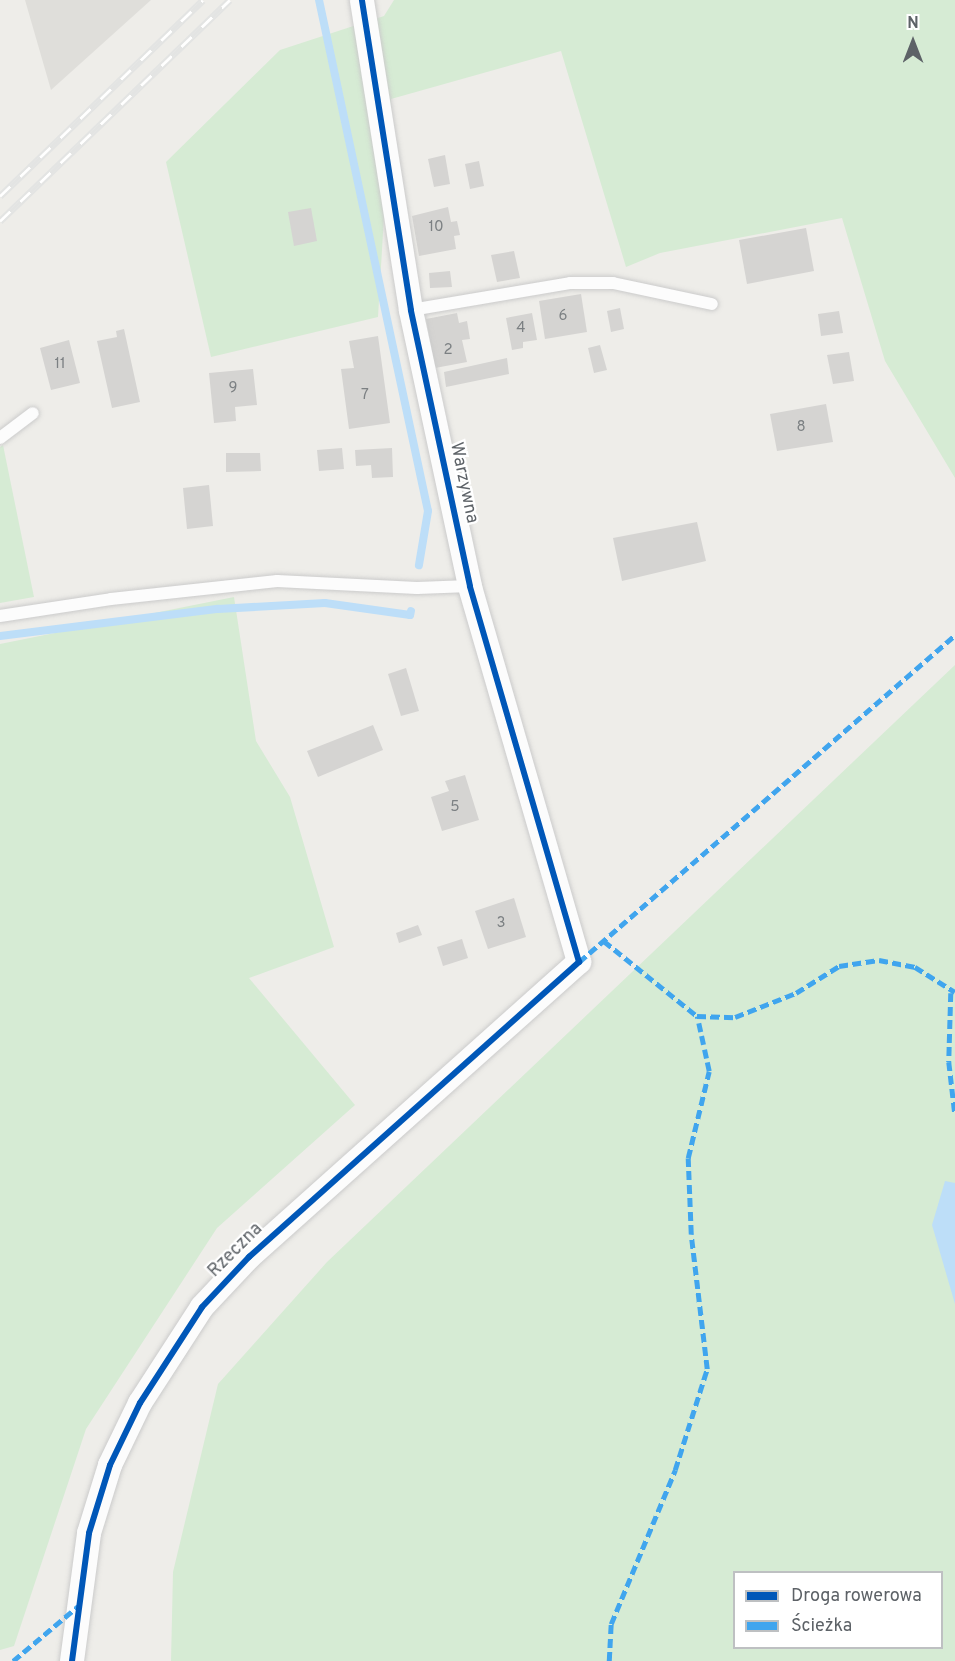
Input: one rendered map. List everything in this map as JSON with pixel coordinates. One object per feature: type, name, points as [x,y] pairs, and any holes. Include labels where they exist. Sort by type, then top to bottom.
[{"type":"street","name":"Warzywna","points":[[362,0],[411,310],[470,586],[579,962]]},
{"type":"street","name":"Rzeczna","points":[[72,1661],[87,1542],[111,1465],[140,1403],[195,1317],[249,1257],[579,962]]},
{"type":"lane","points":[[411,310],[570,283],[612,283],[712,304]]},
{"type":"lane","points":[[0,438],[33,413]]},
{"type":"lane","points":[[0,616],[111,599],[277,581],[417,588],[470,586]]},
{"type":"shaded area","points":[[25,0],[151,0],[51,90]]},
{"type":"green space","points":[[394,0],[955,0],[955,478],[885,361],[842,218],[660,253],[626,267],[561,51],[391,99],[378,317],[211,357],[166,162],[280,50],[384,16]]},
{"type":"green space","points":[[3,445],[34,597],[0,603],[0,447]]},
{"type":"green space","points":[[234,597],[256,741],[290,797],[334,947],[249,978],[355,1105],[217,1228],[86,1429],[14,1646],[0,1650],[0,644]]},
{"type":"green space","points":[[955,665],[955,1661],[171,1661],[173,1572],[218,1384],[327,1262]]},
{"type":"water","points":[[945,1181],[955,1183],[955,1304],[932,1225]]},
{"type":"building","points":[[445,155],[450,184],[434,187],[428,159]]},
{"type":"building","points":[[479,161],[484,186],[470,189],[465,164]]},
{"type":"building","points":[[448,207],[451,222],[457,221],[460,235],[454,236],[456,249],[419,256],[412,216]]},
{"type":"building","points":[[311,208],[317,241],[294,246],[288,212]]},
{"type":"building","points":[[806,228],[814,271],[747,284],[739,240]]},
{"type":"building","points":[[514,251],[520,278],[497,282],[491,255]]},
{"type":"building","points":[[450,271],[452,287],[430,288],[429,273]]},
{"type":"building","points":[[581,294],[587,332],[545,339],[539,301]]},
{"type":"building","points":[[620,308],[624,329],[611,332],[607,311]]},
{"type":"building","points":[[839,311],[843,333],[821,336],[818,314]]},
{"type":"building","points":[[457,313],[459,323],[467,321],[470,339],[462,340],[467,362],[435,368],[426,319]]},
{"type":"building","points":[[532,313],[537,340],[523,342],[523,348],[512,350],[506,318]]},
{"type":"building","points":[[124,329],[140,402],[112,408],[97,341],[117,337],[116,331]]},
{"type":"building","points":[[378,336],[390,423],[349,429],[341,369],[354,368],[349,341]]},
{"type":"building","points":[[69,340],[80,383],[51,390],[40,348]]},
{"type":"building","points":[[600,345],[607,370],[594,373],[588,348]]},
{"type":"building","points":[[849,352],[854,381],[833,384],[827,355]]},
{"type":"building","points":[[507,358],[509,374],[446,387],[444,372]]},
{"type":"building","points":[[253,369],[257,405],[235,407],[236,421],[214,423],[209,373]]},
{"type":"building","points":[[826,404],[833,442],[777,451],[770,414]]},
{"type":"building","points":[[342,448],[344,469],[319,471],[317,450]]},
{"type":"building","points":[[392,448],[393,477],[372,478],[371,465],[356,466],[355,450]]},
{"type":"building","points":[[226,453],[260,453],[261,471],[226,472]]},
{"type":"building","points":[[209,485],[213,526],[187,529],[183,488]]},
{"type":"building","points":[[697,522],[706,561],[622,581],[613,538]]},
{"type":"building","points":[[406,668],[419,711],[401,716],[388,674]]},
{"type":"building","points":[[373,725],[383,750],[318,777],[307,751]]},
{"type":"building","points":[[465,775],[479,820],[442,831],[431,797],[449,791],[445,781]]},
{"type":"building","points":[[514,898],[526,937],[488,949],[475,911]]},
{"type":"building","points":[[418,925],[422,935],[399,943],[396,933]]},
{"type":"building","points":[[462,939],[468,958],[443,966],[437,947]]},
{"type":"waterway","points":[[319,0],[428,511],[419,565]]},
{"type":"waterway","points":[[0,636],[218,609],[325,603],[410,615],[411,611]]},
{"type":"railway","points":[[0,196],[203,0]]},
{"type":"railway","points":[[0,221],[230,0]]},
{"type":"marked path","points":[[579,962],[955,635]]},
{"type":"marked path","points":[[604,941],[697,1016],[735,1017],[796,993],[839,966],[879,960],[915,967],[955,992]]},
{"type":"marked path","points":[[951,993],[949,1062],[955,1114]]},
{"type":"marked path","points":[[609,1661],[611,1624],[675,1470],[707,1369],[691,1234],[688,1158],[709,1071],[697,1016]]},
{"type":"marked path","points":[[13,1661],[78,1606]]},
{"type":"cycle path","points":[[72,1661],[89,1533],[110,1465],[140,1403],[202,1307],[249,1257],[579,962],[470,586],[411,310],[362,0]]}]
